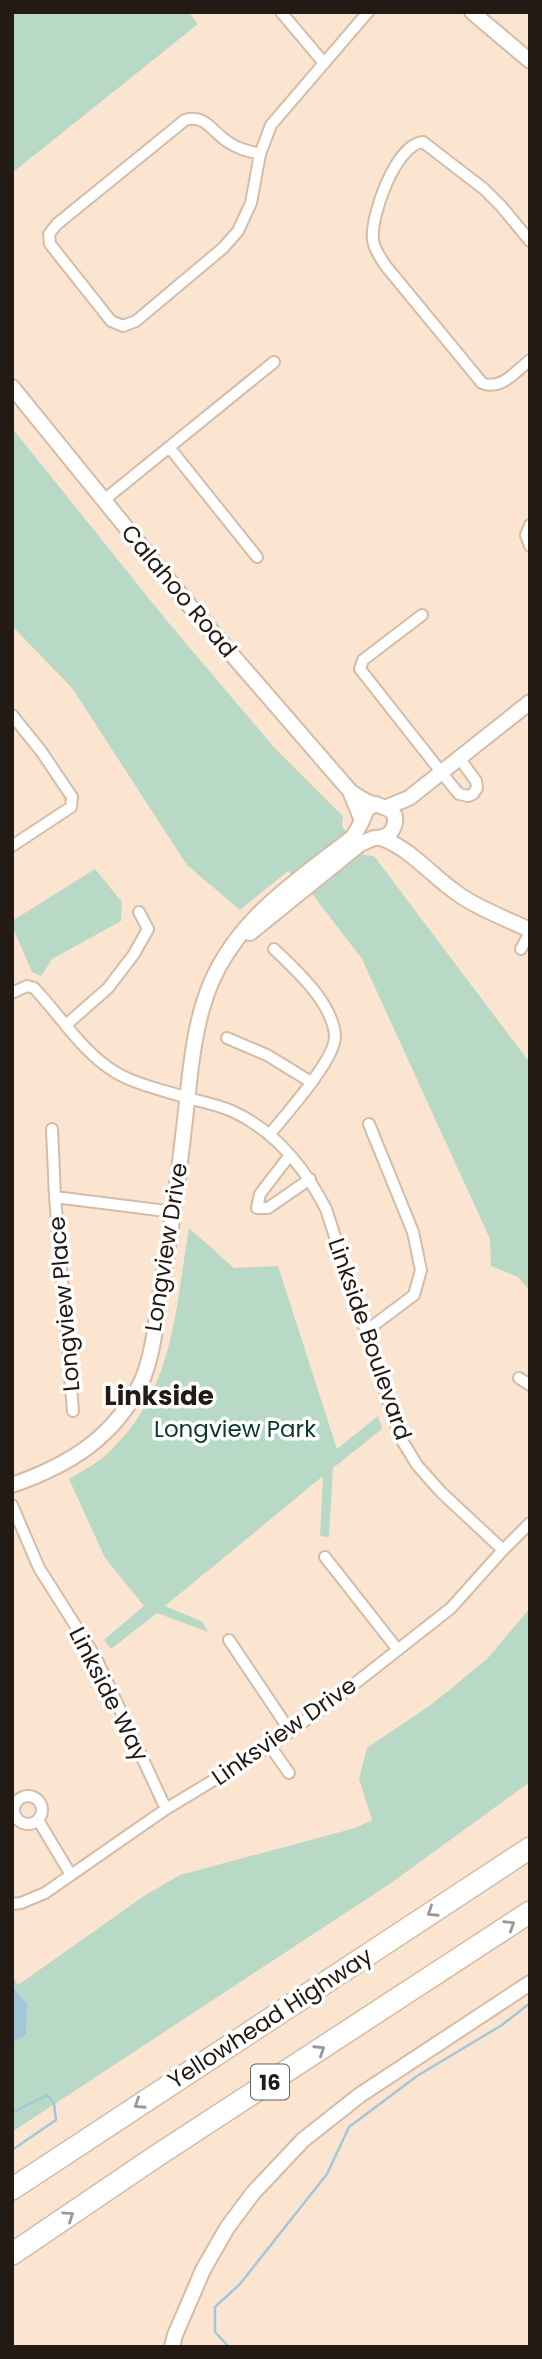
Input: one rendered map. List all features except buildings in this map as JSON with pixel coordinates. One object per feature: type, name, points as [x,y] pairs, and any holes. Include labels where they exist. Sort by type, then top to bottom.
[{"type":"highway","name":"Yellowhead Highway","points":[[12,2189],[530,1848]]},
{"type":"highway","name":"16","points":[[12,2254],[155,2157],[530,1912]]},
{"type":"street","points":[[281,12],[324,63]]},
{"type":"street","points":[[260,154],[235,146],[203,120],[185,120],[57,224],[49,234],[50,244],[111,321],[117,325],[130,324],[214,256],[238,231],[251,203],[260,154],[267,133],[277,116],[368,12]]},
{"type":"street","points":[[472,12],[530,61]]},
{"type":"street","points":[[530,241],[492,197],[423,142],[418,142],[411,148],[384,186],[377,206],[373,233],[375,248],[385,265],[482,383],[492,386],[502,382],[530,359]]},
{"type":"street","points":[[103,500],[274,362]]},
{"type":"street","name":"Calahoo Road","points":[[12,387],[272,704],[350,791],[362,800],[381,806]]},
{"type":"street","points":[[169,447],[257,557]]},
{"type":"street","points":[[530,525],[526,535],[530,546]]},
{"type":"street","points":[[422,615],[363,660],[360,669],[459,794],[468,796],[477,788],[476,781],[459,758]]},
{"type":"street","points":[[521,949],[530,931],[462,897],[402,848],[365,833],[361,821],[367,809],[409,798],[530,702]]},
{"type":"street","points":[[12,715],[41,751],[72,797],[71,807],[12,846]]},
{"type":"street","name":"Calahoo Road","points":[[350,791],[361,821]]},
{"type":"street","points":[[378,838],[389,834],[409,798]]},
{"type":"street","points":[[381,806],[391,810],[402,848]]},
{"type":"street","name":"Longview Drive","points":[[12,1485],[57,1468],[101,1437],[121,1415],[143,1377],[174,1212],[199,1016],[212,981],[243,929],[261,910],[353,837],[361,821]]},
{"type":"street","name":"Longview Drive","points":[[230,949],[360,844],[378,838]]},
{"type":"street","points":[[66,1025],[108,988],[134,954],[148,929],[139,912]]},
{"type":"street","points":[[270,1134],[330,1057],[335,1037],[327,1011],[306,979],[274,949]]},
{"type":"street","name":"Linkside Boulevard","points":[[12,993],[27,986],[34,988],[96,1058],[116,1072],[137,1083],[229,1110],[270,1134],[290,1155],[310,1179],[326,1209],[400,1437],[417,1465],[441,1492],[503,1550]]},
{"type":"street","points":[[227,1038],[267,1055],[311,1082]]},
{"type":"street","points":[[366,1331],[414,1295],[421,1270],[413,1232],[369,1124]]},
{"type":"street","name":"Longview Place","points":[[52,1129],[73,1411]]},
{"type":"street","points":[[290,1155],[260,1194],[257,1208],[268,1208],[310,1179]]},
{"type":"street","name":"Longview Place","points":[[55,1197],[174,1212]]},
{"type":"street","points":[[519,1378],[530,1385]]},
{"type":"street","name":"Linkside Way","points":[[12,1505],[39,1568],[96,1658],[166,1809]]},
{"type":"street","name":"Linksview Drive","points":[[12,1904],[32,1899],[166,1809],[270,1746],[452,1608],[530,1523]]},
{"type":"street","points":[[325,1557],[398,1650]]},
{"type":"street","points":[[229,1640],[290,1731]]},
{"type":"street","points":[[270,1746],[289,1773]]},
{"type":"street","points":[[38,1820],[71,1875]]},
{"type":"street","points":[[172,2347],[203,2270],[227,2228],[253,2193],[303,2140],[360,2095],[530,1983]]},
{"type":"green space","points":[[12,12],[189,12],[198,24],[12,173]]},
{"type":"green space","points":[[12,428],[167,621],[273,746],[343,816],[342,826],[364,855],[374,856],[530,1063],[530,1291],[518,1277],[491,1266],[490,1239],[362,959],[313,895],[288,871],[240,910],[187,865],[72,688],[12,626]]},
{"type":"green space","points":[[95,869],[122,902],[121,921],[52,959],[41,976],[32,972],[12,921]]},
{"type":"green space","name":"Longview Park","points":[[189,1228],[234,1268],[278,1266],[337,1449],[378,1416],[382,1429],[333,1468],[329,1537],[320,1536],[323,1476],[165,1606],[203,1622],[208,1632],[157,1613],[111,1649],[104,1640],[144,1606],[105,1558],[69,1479],[109,1452],[131,1428],[147,1403],[159,1376],[175,1319]]},
{"type":"green space","points":[[530,1608],[530,1782],[391,1883],[12,2132],[12,1975],[18,1985],[144,1896],[180,1875],[355,1828],[372,1820],[359,1779],[367,1748],[432,1704],[487,1659]]},
{"type":"water","points":[[12,1986],[27,2004],[26,2033],[12,2042]]},
{"type":"waterway","points":[[229,2347],[215,2332],[215,2307],[240,2284],[327,2174],[349,2127],[417,2076],[502,2025],[530,2003]]},
{"type":"waterway","points":[[12,2113],[47,2095],[54,2104],[56,2120],[12,2150]]},
{"type":"district","name":"Linkside","points":[[159,1396]]}]
